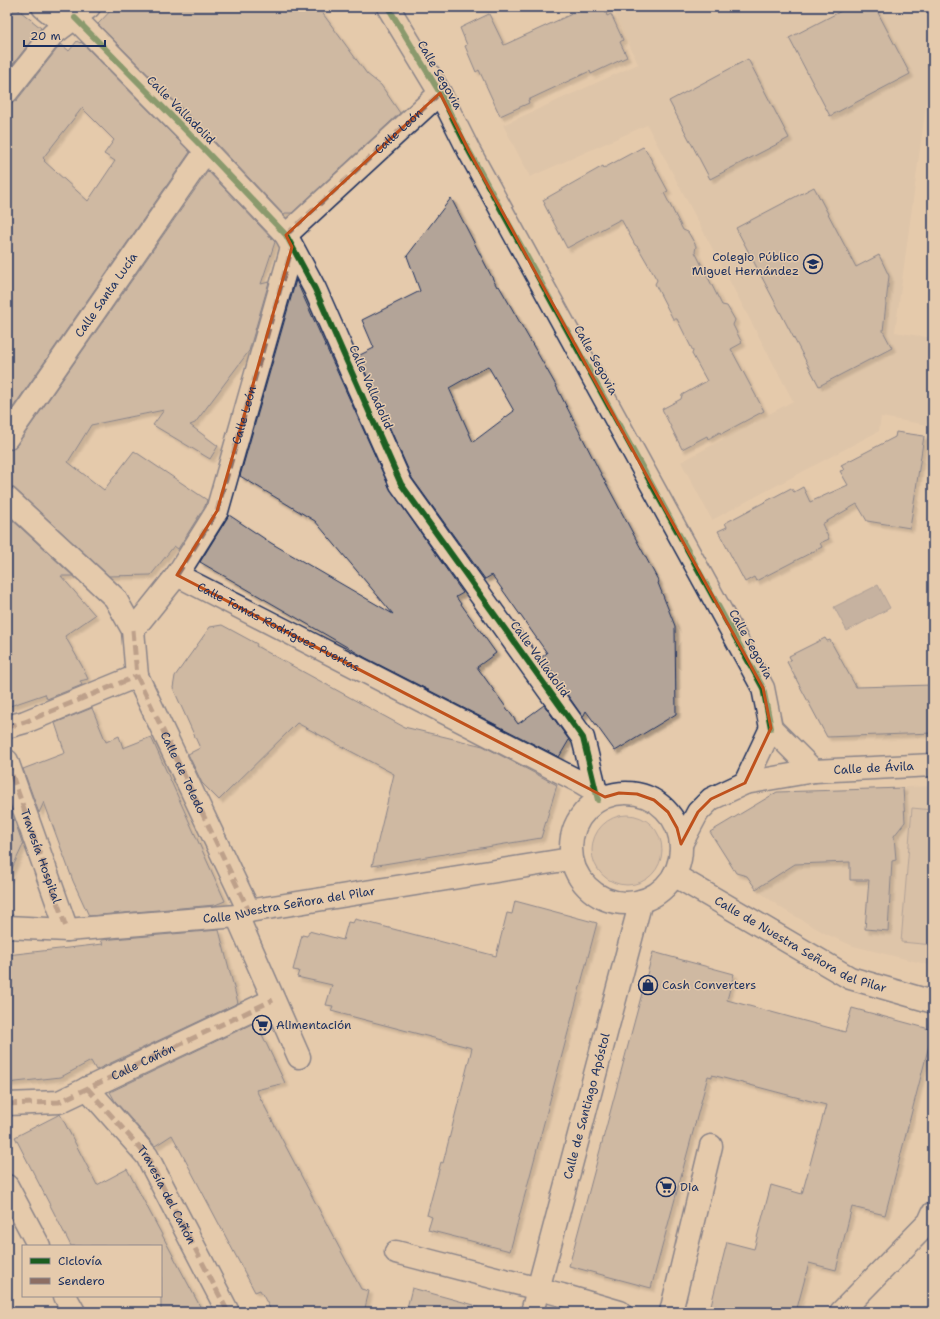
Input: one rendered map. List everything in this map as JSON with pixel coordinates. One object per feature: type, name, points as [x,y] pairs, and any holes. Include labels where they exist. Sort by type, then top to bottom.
[{"type":"street","name":"Calle Valladolid","points":[[43,7],[76,17],[206,151],[289,241],[315,289],[401,484],[583,738],[600,796]]},
{"type":"street","name":"Calle Segovia","points":[[388,7],[440,94],[472,158],[763,688],[771,728]]},
{"type":"street","points":[[7,92],[52,35],[76,17]]},
{"type":"street","name":"Calle León","points":[[177,575],[217,511],[289,241],[440,94]]},
{"type":"street","name":"Calle Santa Lucía","points":[[7,438],[206,151]]},
{"type":"street","points":[[7,498],[115,598],[133,630],[177,575]]},
{"type":"street","name":"Calle Tomás Rodríguez Puertas","points":[[177,575],[582,783],[600,796]]},
{"type":"street","name":"Calle de Toledo","points":[[133,630],[137,676],[243,913],[273,1000],[299,1057]]},
{"type":"street","points":[[7,727],[25,722],[137,676]]},
{"type":"street","points":[[745,783],[771,728],[814,771]]},
{"type":"street","name":"Travesía Hospital","points":[[7,761],[67,930]]},
{"type":"street","name":"Calle de Ávila","points":[[681,844],[698,812],[711,798],[745,783],[814,771],[933,765]]},
{"type":"street","points":[[619,793],[637,794],[654,800],[668,812],[677,828],[681,844],[680,860],[674,875],[665,886],[654,895],[641,901],[624,903],[608,900],[592,892],[581,879],[570,859],[572,833],[579,819],[589,806],[600,796],[619,793]]},
{"type":"street","name":"Calle Nuestra Señora del Pilar","points":[[7,927],[67,930],[243,913],[570,859]]},
{"type":"street","name":"Calle de Nuestra Señora del Pilar","points":[[674,875],[850,978],[933,1002]]},
{"type":"street","name":"Calle de Santiago Apóstol","points":[[532,1312],[641,901]]},
{"type":"street","name":"Calle Cañón","points":[[7,1104],[59,1102],[273,1000]]},
{"type":"street","name":"Travesía del Cañón","points":[[87,1088],[146,1156],[228,1312]]},
{"type":"street","points":[[671,1312],[711,1146]]},
{"type":"street","points":[[7,1186],[38,1245]]},
{"type":"street","points":[[841,1312],[929,1222],[933,1213]]},
{"type":"street","points":[[396,1252],[620,1312]]},
{"type":"street","points":[[66,1297],[74,1312]]},
{"type":"highlighted area","points":[[440,93],[469,151],[763,688],[771,728],[745,783],[711,799],[698,812],[681,844],[677,828],[668,812],[654,800],[637,794],[619,793],[605,797],[177,575],[217,511],[292,247],[286,235]]},
{"type":"shaded area","name":"Colegio Público Miguel Hernández","points":[[612,7],[933,7],[933,69],[931,69],[895,332],[933,338],[933,426],[881,417],[879,431],[712,520],[681,462],[793,401],[647,125],[530,177],[503,125],[638,64]]},
{"type":"shaded area","points":[[878,585],[890,608],[847,631],[834,607]]},
{"type":"shaded area","points":[[933,786],[933,966],[853,946],[826,934],[781,908],[756,889],[745,873],[741,874],[735,872],[710,832],[769,797],[768,792]]},
{"type":"shaded area","points":[[912,808],[933,810],[933,945],[901,942]]},
{"type":"shaded area","points":[[627,815],[640,818],[652,825],[659,837],[662,850],[659,863],[652,875],[640,882],[627,885],[614,882],[602,875],[595,863],[592,850],[595,837],[602,825],[614,818]]},
{"type":"building","points":[[7,7],[15,7],[41,28],[7,72]]},
{"type":"building","points":[[114,7],[318,7],[367,74],[381,85],[400,113],[292,213],[285,213],[284,215],[215,142],[98,24]]},
{"type":"building","points":[[587,7],[604,7],[607,16],[611,14],[623,40],[620,42],[627,57],[591,74],[590,71],[528,100],[529,103],[500,116],[479,70],[476,72],[465,46],[467,45],[460,28],[489,14],[504,45]]},
{"type":"building","points":[[849,7],[875,7],[910,74],[830,116],[789,38]]},
{"type":"building","points":[[77,41],[80,43],[81,42],[190,152],[7,416],[7,104],[17,100],[61,44],[69,51]],"holes":[[[82,108],[114,140],[104,154],[115,161],[88,201],[44,161],[45,160],[43,158]]]},
{"type":"building","points":[[748,59],[789,138],[710,179],[669,101]]},
{"type":"building","points":[[643,147],[668,191],[664,193],[683,230],[688,232],[696,246],[695,252],[722,305],[727,306],[735,320],[733,325],[742,343],[731,349],[764,411],[721,434],[720,432],[708,439],[707,436],[682,449],[662,409],[681,399],[682,395],[707,381],[692,354],[693,351],[677,319],[673,319],[655,284],[657,280],[621,219],[567,248],[543,200],[603,166],[604,168]]},
{"type":"building","points":[[208,171],[275,242],[261,284],[269,282],[249,351],[195,423],[190,425],[218,446],[210,459],[153,425],[164,410],[91,425],[68,462],[104,490],[134,451],[207,500],[205,506],[178,549],[174,546],[151,575],[109,576],[15,489],[7,486],[7,450],[13,449],[17,445]]},
{"type":"building","points":[[814,187],[856,267],[879,255],[889,276],[883,331],[892,348],[819,386],[736,228]]},
{"type":"building","points":[[451,198],[497,287],[499,286],[554,382],[659,582],[658,583],[675,626],[676,714],[615,751],[586,711],[583,717],[564,690],[542,657],[547,653],[492,575],[485,579],[412,478],[358,356],[374,348],[362,320],[420,291],[407,256]],"holes":[[[488,366],[514,411],[473,442],[449,388]]]},
{"type":"building","points":[[296,280],[390,489],[463,593],[456,597],[496,653],[477,667],[518,724],[544,705],[569,740],[559,757],[366,658],[200,562],[229,515],[271,543],[393,614],[315,521],[240,476]]},
{"type":"building","points":[[896,432],[924,436],[910,528],[867,521],[857,504],[822,524],[829,539],[820,543],[822,547],[756,581],[754,577],[745,582],[718,531],[727,527],[725,523],[791,488],[794,492],[803,487],[810,502],[848,485],[840,471],[844,470],[841,465],[895,437]]},
{"type":"building","points":[[7,515],[73,576],[61,576],[95,615],[65,636],[88,679],[80,681],[82,685],[47,699],[45,694],[7,707]]},
{"type":"building","points":[[222,625],[257,644],[256,646],[404,727],[483,746],[557,785],[541,838],[372,866],[394,774],[297,723],[219,800],[202,783],[188,754],[200,748],[173,688],[175,676],[210,627]]},
{"type":"building","points":[[825,638],[827,641],[830,640],[856,687],[933,685],[933,733],[827,737],[787,662],[791,660],[789,656]]},
{"type":"building","points":[[92,708],[106,742],[119,736],[123,748],[151,737],[225,901],[215,905],[89,916],[73,881],[44,802],[39,813],[23,769],[65,753],[55,723]]},
{"type":"building","points":[[903,788],[905,822],[894,836],[896,860],[892,861],[888,931],[865,929],[869,880],[850,880],[850,862],[795,864],[756,889],[747,876],[736,873],[710,832],[777,792]]},
{"type":"building","points":[[7,798],[23,845],[7,879]]},
{"type":"building","points":[[515,901],[597,923],[510,1251],[428,1230],[432,1217],[427,1215],[441,1162],[443,1163],[472,1048],[331,1011],[333,1006],[326,1005],[332,985],[297,977],[299,971],[293,970],[302,935],[307,936],[309,931],[343,940],[348,922],[353,923],[355,919],[496,956],[507,913],[512,914]]},
{"type":"building","points":[[219,930],[238,1003],[96,1070],[91,1061],[61,1077],[7,1083],[7,955],[103,944],[101,940]]},
{"type":"building","points":[[653,952],[734,974],[727,1000],[845,1032],[852,1008],[933,1030],[885,1215],[852,1207],[836,1270],[809,1263],[796,1312],[737,1312],[711,1305],[727,1242],[754,1249],[771,1185],[802,1194],[826,1105],[712,1075],[712,1077],[708,1076],[651,1288],[569,1266]]},
{"type":"building","points":[[256,1022],[285,1083],[256,1090],[361,1289],[369,1291],[364,1312],[272,1312],[260,1290],[255,1292],[172,1135],[155,1146],[115,1101],[110,1092]]},
{"type":"building","points":[[60,1114],[97,1185],[127,1169],[203,1312],[161,1312],[162,1245],[70,1245],[15,1137]]},
{"type":"building","points":[[412,1288],[474,1305],[473,1312],[406,1312]]},
{"type":"marked path","points":[[286,235],[440,93]]},
{"type":"marked path","points":[[177,575],[217,511],[292,247]]},
{"type":"marked path","points":[[133,630],[137,676],[249,911]]},
{"type":"marked path","points":[[7,727],[25,722],[137,676]]},
{"type":"marked path","points":[[7,761],[67,930]]},
{"type":"marked path","points":[[7,1104],[59,1102],[273,1000]]},
{"type":"marked path","points":[[87,1088],[147,1156],[228,1312]]},
{"type":"cycle path","points":[[388,7],[440,93],[469,151],[763,688],[771,728]]},
{"type":"cycle path","points":[[75,18],[206,151],[286,235],[315,289],[401,484],[583,738],[598,800]]},
{"type":"place","name":"Colegio Público Miguel Hernández","points":[[813,264]]},
{"type":"place","name":"Cash Converters","points":[[648,985]]},
{"type":"place","name":"Alimentación","points":[[262,1025]]},
{"type":"place","name":"Dia","points":[[666,1187]]}]
